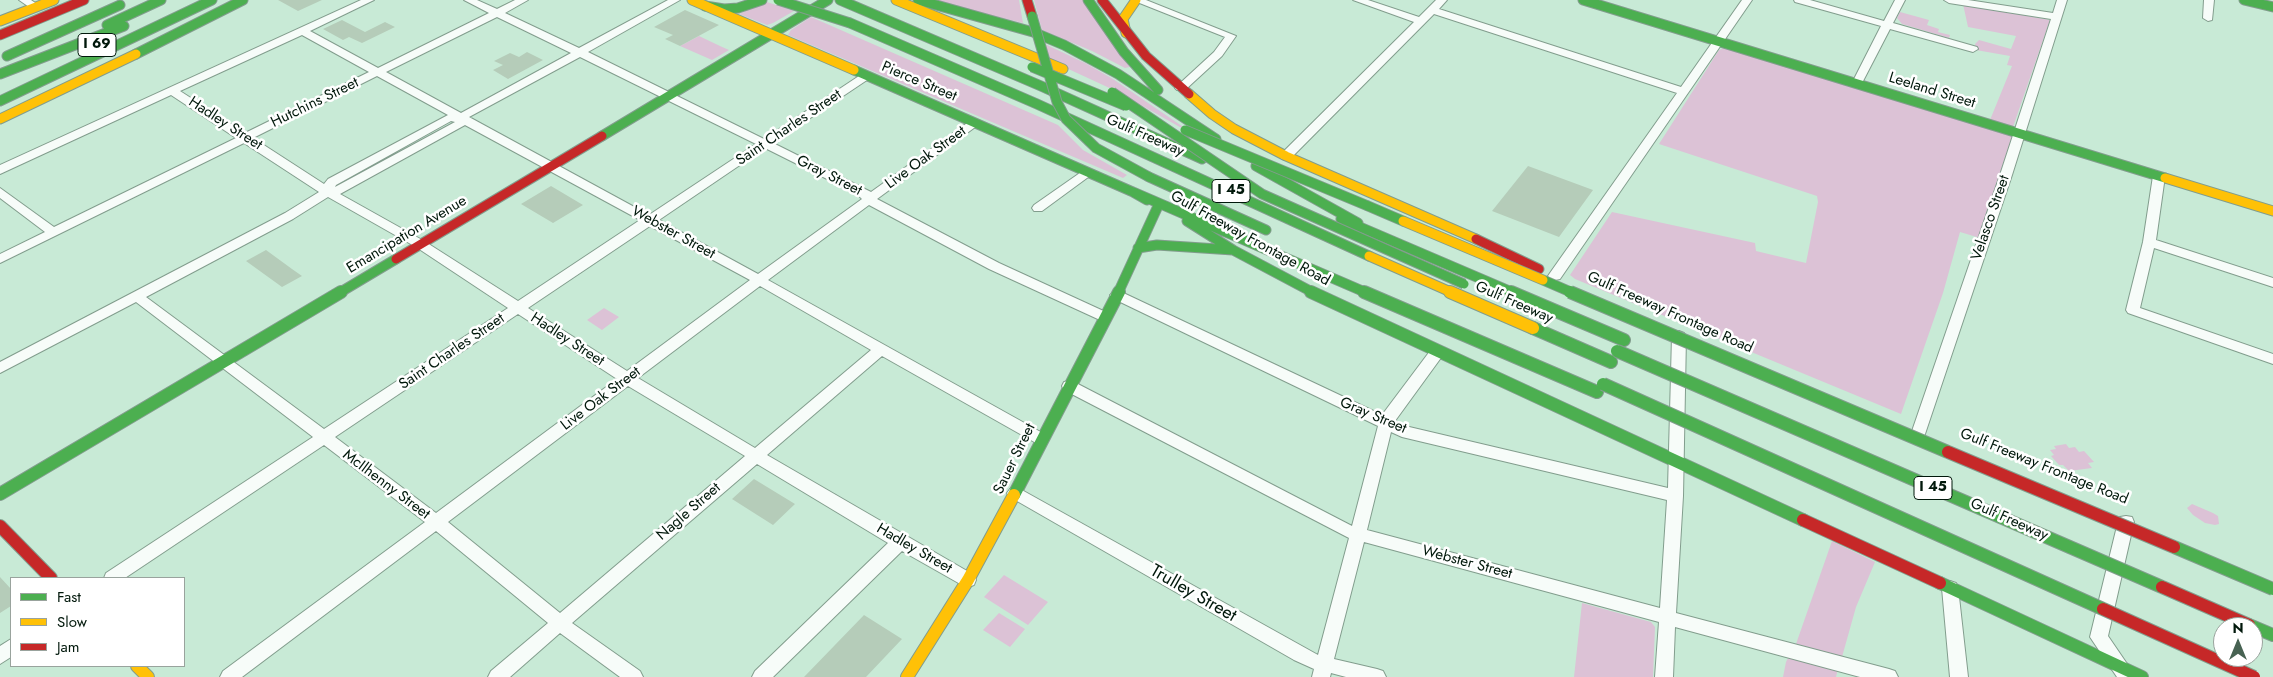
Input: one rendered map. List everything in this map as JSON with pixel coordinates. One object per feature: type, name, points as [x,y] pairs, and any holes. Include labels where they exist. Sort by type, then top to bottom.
[{"type":"main road","points":[[0,21],[54,0]]},
{"type":"main road","points":[[0,35],[6,30],[76,0]]},
{"type":"main road","points":[[6,30],[84,0]]},
{"type":"main road","name":"I 69","points":[[0,44],[110,0]]},
{"type":"main road","points":[[110,14],[131,0]]},
{"type":"main road","points":[[0,60],[110,14],[149,0]]},
{"type":"main road","points":[[0,74],[161,0]]},
{"type":"main road","points":[[0,74],[192,0]]},
{"type":"main road","name":"I 69","points":[[0,89],[192,0]]},
{"type":"main road","points":[[0,101],[212,0]]},
{"type":"main road","points":[[0,119],[103,71],[242,0]]},
{"type":"main road","name":"Pierce Street","points":[[692,0],[1134,192]]},
{"type":"main road","points":[[705,6],[724,9],[738,8],[762,0]]},
{"type":"main road","points":[[778,0],[850,23]]},
{"type":"main road","name":"Gulf Freeway","points":[[795,0],[1046,108],[1387,264],[1615,364]]},
{"type":"main road","name":"Emancipation Avenue","points":[[0,494],[224,363],[828,0]]},
{"type":"main road","name":"Gulf Freeway","points":[[840,0],[1041,86],[1267,188],[1629,342]]},
{"type":"main road","points":[[861,0],[1032,67],[1368,206],[2273,589]]},
{"type":"main road","points":[[886,0],[987,44],[1032,67]]},
{"type":"main road","name":"Gulf Freeway","points":[[896,0],[1018,50],[1112,92],[1262,194],[1468,286]]},
{"type":"main road","points":[[918,0],[1033,32],[1064,45],[1109,69],[1276,178],[1376,234]]},
{"type":"main road","points":[[1027,0],[1057,102],[1066,119],[1096,148],[1149,177],[1276,235]]},
{"type":"main road","points":[[1088,0],[1133,63],[1192,123]]},
{"type":"main road","name":"Gulf Freeway Frontage Road","points":[[1102,0],[1126,33],[1146,56],[1181,88],[1212,114],[1234,129],[1286,156],[1429,217],[1680,336],[1918,434],[2029,474],[2273,578]]},
{"type":"main road","points":[[1126,33],[1123,19],[1136,0]]},
{"type":"main road","name":"Leeland Street","points":[[1583,0],[1596,2],[2273,211]]},
{"type":"main road","points":[[2244,0],[2273,7]]},
{"type":"main road","points":[[0,106],[215,14]]},
{"type":"main road","points":[[1134,192],[1600,388],[2002,563],[2254,677]]},
{"type":"main road","name":"Gulf Freeway Frontage Road","points":[[1134,192],[1200,227],[1233,250],[1295,284],[1950,588],[2123,672],[2142,677]]},
{"type":"main road","name":"Sauer Street","points":[[907,677],[968,580],[1015,493],[1041,439],[1117,295],[1158,206]]},
{"type":"main road","points":[[1138,248],[1157,245],[1233,250]]},
{"type":"main road","points":[[1512,343],[1600,388]]},
{"type":"main road","name":"Gulf Freeway","points":[[1613,349],[2273,635]]},
{"type":"main road","points":[[1670,359],[1688,367]]},
{"type":"main road","points":[[1666,386],[1693,398]]},
{"type":"main road","points":[[0,526],[50,577]]},
{"type":"main road","points":[[2106,546],[2133,558]]},
{"type":"main road","points":[[2104,578],[2122,586]]},
{"type":"main road","points":[[138,667],[148,677]]},
{"type":"street","points":[[24,0],[36,7]]},
{"type":"street","points":[[0,170],[369,0]]},
{"type":"street","name":"Gray Street","points":[[469,0],[581,52],[861,191],[867,194],[869,200],[994,266],[1105,317]]},
{"type":"street","name":"Hutchins Street","points":[[0,259],[523,0]]},
{"type":"street","points":[[0,368],[289,216],[326,191],[340,190],[461,123],[460,118],[674,0]]},
{"type":"street","points":[[1136,0],[1230,34],[1231,36],[1218,54],[1181,88]]},
{"type":"street","points":[[1358,0],[1421,21]]},
{"type":"street","points":[[1286,156],[1442,0]]},
{"type":"street","points":[[1555,276],[1747,0]]},
{"type":"street","points":[[1799,0],[1973,49]]},
{"type":"street","points":[[1857,83],[1900,0]]},
{"type":"street","points":[[1949,0],[2056,17]]},
{"type":"street","name":"Velasco Street","points":[[1918,434],[2006,174],[2062,0]]},
{"type":"street","points":[[2208,18],[2209,0]]},
{"type":"street","points":[[1432,10],[1683,92]]},
{"type":"street","name":"Webster Street","points":[[302,31],[760,280],[1041,439]]},
{"type":"street","name":"Saint Charles Street","points":[[114,577],[866,76]]},
{"type":"street","name":"Hadley Street","points":[[172,91],[245,136],[326,191],[420,244],[628,379],[900,542],[968,580]]},
{"type":"street","name":"Live Oak Street","points":[[229,677],[974,122]]},
{"type":"street","points":[[1038,208],[1087,172]]},
{"type":"street","points":[[2159,176],[2149,242],[2134,310],[2273,359]]},
{"type":"street","points":[[0,192],[53,232]]},
{"type":"street","points":[[2149,242],[2273,283]]},
{"type":"street","name":"Gray Street","points":[[1117,295],[1402,431],[1675,496]]},
{"type":"street","name":"McIlhenny Street","points":[[136,296],[437,522],[561,624],[634,677]]},
{"type":"street","points":[[1664,677],[1675,496],[1680,336]]},
{"type":"street","name":"Nagle Street","points":[[497,677],[881,349]]},
{"type":"street","points":[[1323,670],[1386,424],[1390,414],[1438,351]]},
{"type":"street","name":"Webster Street","points":[[1069,386],[1346,531],[1889,677]]},
{"type":"street","name":"Trulley Street","points":[[1015,493],[1300,655],[1312,660],[1323,670],[1377,677]]},
{"type":"street","points":[[2123,672],[2099,637],[2127,516]]},
{"type":"street","points":[[761,677],[900,542]]},
{"type":"street","points":[[1950,588],[1959,677]]},
{"type":"street","points":[[0,656],[10,648]]},
{"type":"shaded area","points":[[931,0],[1019,0],[1023,23],[949,5]]},
{"type":"shaded area","points":[[1034,0],[1083,0],[1130,67],[1125,68],[1092,51],[1042,30]]},
{"type":"shaded area","points":[[767,2],[794,11],[767,25],[739,14]]},
{"type":"shaded area","points":[[1963,4],[2050,20],[2013,127],[1990,120],[2012,66],[2007,65],[2010,56],[1976,50],[1975,44],[1979,40],[2011,49],[2016,36],[1968,27]]},
{"type":"shaded area","points":[[1900,12],[1929,20],[1927,25],[1939,29],[1938,32],[1950,35],[1949,38],[1902,24],[1897,18]]},
{"type":"shaded area","points":[[811,17],[1058,125],[1083,150],[1127,175],[1123,178],[788,35],[791,30]]},
{"type":"shaded area","points":[[699,36],[729,50],[712,60],[680,46]]},
{"type":"shaded area","points":[[1045,44],[1113,79],[1201,139],[1116,91],[1051,61]]},
{"type":"shaded area","points":[[1724,48],[2011,136],[2012,140],[1980,238],[1960,232],[1943,293],[1901,414],[1575,279],[1570,275],[1612,212],[1755,243],[1756,251],[1806,263],[1818,202],[1817,196],[1659,144],[1719,50]]},
{"type":"shaded area","points":[[604,308],[619,317],[602,330],[587,320]]},
{"type":"shaded area","points":[[2066,444],[2069,448],[2075,447],[2079,452],[2084,451],[2094,462],[2088,463],[2092,468],[2069,471],[2063,465],[2059,465],[2051,456],[2054,455],[2050,450],[2056,449],[2054,446]]},
{"type":"shaded area","points":[[2192,504],[2218,516],[2219,524],[2205,523],[2193,515],[2187,508]]},
{"type":"shaded area","points":[[1832,541],[1875,562],[1856,607],[1842,657],[1796,644]]},
{"type":"shaded area","points":[[1004,575],[1048,602],[1028,625],[984,597]]},
{"type":"shaded area","points":[[1582,603],[1651,622],[1655,627],[1653,677],[1574,677]]},
{"type":"shaded area","points":[[999,613],[1025,629],[1010,647],[983,630]]},
{"type":"shaded area","points":[[1790,654],[1838,669],[1836,677],[1783,677]]},
{"type":"building","points":[[278,0],[322,0],[298,11]]},
{"type":"building","points":[[685,10],[719,25],[680,46],[665,39],[673,35],[654,27]]},
{"type":"building","points":[[342,20],[365,32],[385,22],[395,27],[362,43],[349,37],[343,40],[323,29]]},
{"type":"building","points":[[527,52],[543,60],[508,79],[493,70],[503,65],[494,61],[510,53],[519,57]]},
{"type":"building","points":[[1528,166],[1593,190],[1559,237],[1492,211]]},
{"type":"building","points":[[551,186],[583,205],[553,223],[521,204]]},
{"type":"building","points":[[266,250],[302,276],[282,287],[246,261]]},
{"type":"building","points":[[754,479],[795,504],[773,525],[732,499]]},
{"type":"building","points":[[0,577],[10,588],[10,607],[0,613]]},
{"type":"building","points":[[864,615],[902,639],[866,677],[804,677]]},
{"type":"traffic: fast","points":[[107,25],[161,0]]},
{"type":"traffic: fast","points":[[0,101],[212,0]]},
{"type":"traffic: fast","points":[[136,54],[243,0]]},
{"type":"traffic: fast","points":[[705,6],[724,9],[738,8],[762,0]]},
{"type":"traffic: fast","points":[[778,0],[850,23]]},
{"type":"traffic: fast","points":[[602,136],[828,0]]},
{"type":"traffic: fast","points":[[840,0],[1041,86],[1202,159]]},
{"type":"traffic: fast","points":[[918,0],[1033,32],[1064,45],[1118,74],[1216,139]]},
{"type":"traffic: fast","points":[[1088,0],[1124,52],[1158,90]]},
{"type":"traffic: fast","points":[[1583,0],[2165,178]]},
{"type":"traffic: fast","points":[[2244,0],[2273,7]]},
{"type":"traffic: fast","points":[[7,56],[120,5]]},
{"type":"traffic: fast","points":[[1032,16],[1057,102],[1066,119],[1096,148],[1149,177]]},
{"type":"traffic: fast","points":[[850,23],[1037,104],[1369,256]]},
{"type":"traffic: fast","points":[[0,74],[124,26]]},
{"type":"traffic: fast","points":[[1032,67],[1126,106]]},
{"type":"traffic: fast","points":[[854,70],[1133,192],[1147,200]]},
{"type":"traffic: fast","points":[[1112,92],[1262,194],[1464,284]]},
{"type":"traffic: fast","points":[[1185,130],[1368,206]]},
{"type":"traffic: fast","points":[[1256,166],[1358,223]]},
{"type":"traffic: fast","points":[[1149,177],[1266,230]]},
{"type":"traffic: fast","points":[[1133,192],[1597,392]]},
{"type":"traffic: fast","points":[[1014,495],[1117,295],[1158,206]]},
{"type":"traffic: fast","points":[[1368,206],[1403,221]]},
{"type":"traffic: fast","points":[[1341,219],[1624,340]]},
{"type":"traffic: fast","points":[[1187,221],[1233,250],[1295,284],[1803,520]]},
{"type":"traffic: fast","points":[[1138,248],[1157,245],[1233,250]]},
{"type":"traffic: fast","points":[[0,494],[396,259]]},
{"type":"traffic: fast","points":[[1543,280],[1948,452]]},
{"type":"traffic: fast","points":[[1533,328],[1611,362]]},
{"type":"traffic: fast","points":[[1617,351],[2162,587]]},
{"type":"traffic: fast","points":[[1603,384],[2103,609]]},
{"type":"traffic: fast","points":[[2174,547],[2273,589]]},
{"type":"traffic: fast","points":[[1940,583],[2142,677]]},
{"type":"traffic: fast","points":[[2263,631],[2273,635]]},
{"type":"traffic: slow","points":[[0,21],[54,0]]},
{"type":"traffic: slow","points":[[692,0],[854,70]]},
{"type":"traffic: slow","points":[[896,0],[1063,69]]},
{"type":"traffic: slow","points":[[1126,33],[1123,19],[1136,0]]},
{"type":"traffic: slow","points":[[0,119],[136,54]]},
{"type":"traffic: slow","points":[[1189,94],[1212,114],[1234,129],[1286,156],[1476,239]]},
{"type":"traffic: slow","points":[[2165,178],[2273,211]]},
{"type":"traffic: slow","points":[[1403,221],[1543,280]]},
{"type":"traffic: slow","points":[[1369,256],[1533,328]]},
{"type":"traffic: slow","points":[[907,677],[968,580],[1014,495]]},
{"type":"traffic: slow","points":[[138,667],[148,677]]},
{"type":"traffic: jam","points":[[0,35],[84,0]]},
{"type":"traffic: jam","points":[[1027,0],[1032,16]]},
{"type":"traffic: jam","points":[[1102,0],[1146,56],[1189,94]]},
{"type":"traffic: jam","points":[[396,259],[602,136]]},
{"type":"traffic: jam","points":[[1476,239],[1539,269]]},
{"type":"traffic: jam","points":[[1948,452],[2174,547]]},
{"type":"traffic: jam","points":[[1803,520],[1940,583]]},
{"type":"traffic: jam","points":[[0,526],[50,577]]},
{"type":"traffic: jam","points":[[2162,587],[2231,617]]},
{"type":"traffic: jam","points":[[2103,609],[2254,677]]}]
